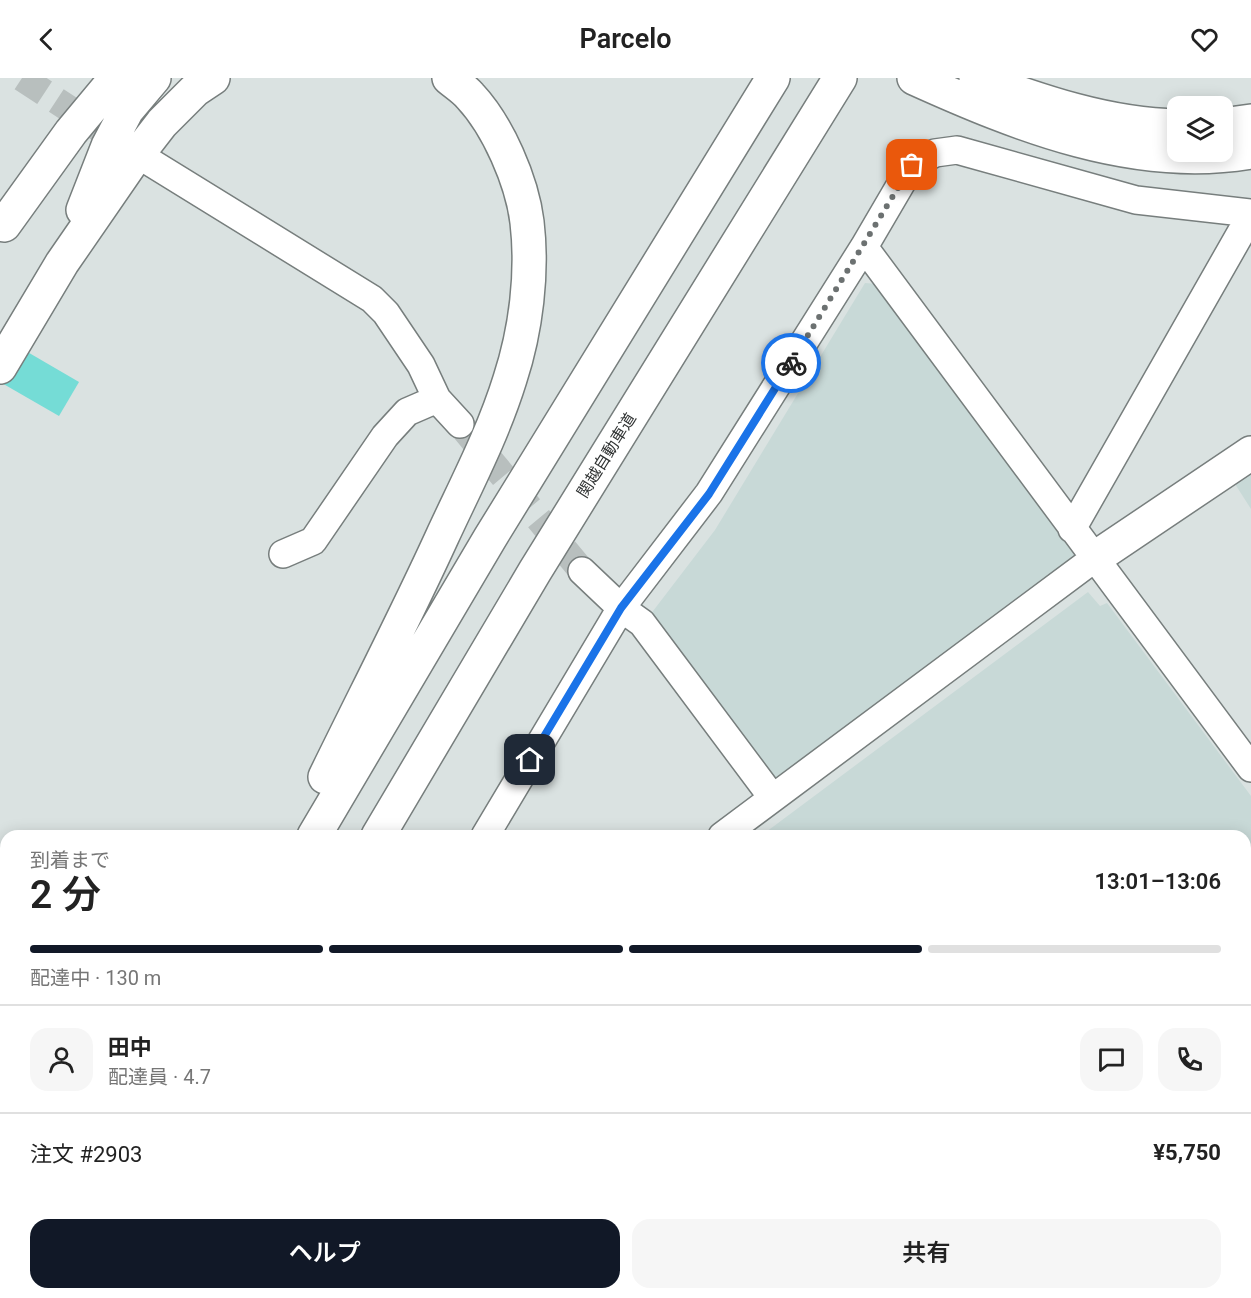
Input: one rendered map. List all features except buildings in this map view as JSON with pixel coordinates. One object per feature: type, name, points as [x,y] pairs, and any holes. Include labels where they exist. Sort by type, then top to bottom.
[{"type":"main road","points":[[2,228],[85,78]]},
{"type":"main road","points":[[2,228],[71,132],[116,78]]},
{"type":"main road","points":[[62,263],[108,146],[127,110],[154,78]]},
{"type":"main road","points":[[0,367],[62,263],[130,163],[162,123],[195,90],[213,78]]},
{"type":"main road","points":[[299,830],[425,574],[493,426],[511,378],[523,322],[528,277],[527,222],[515,176],[495,131],[470,96],[449,78]]},
{"type":"main road","name":"関越自動車道","points":[[382,830],[535,571],[830,111],[840,78]]},
{"type":"main road","points":[[830,111],[862,78]]},
{"type":"main road","points":[[914,78],[1018,122],[1128,152],[1188,157],[1224,157],[1251,152]]},
{"type":"main road","points":[[975,78],[1018,94],[1079,112],[1123,121],[1167,125]]},
{"type":"main road","points":[[318,830],[490,538],[772,79]]},
{"type":"main road","points":[[1233,123],[1251,121]]},
{"type":"main road","points":[[1095,558],[1251,453]]},
{"type":"street","points":[[489,830],[621,608],[709,494],[864,247],[912,165],[935,153],[957,150],[1136,200],[1251,214],[1072,529]]},
{"type":"street","points":[[150,162],[372,299],[386,313],[422,365],[437,399],[460,424]]},
{"type":"street","points":[[864,247],[1251,768]]},
{"type":"street","points":[[283,554],[313,541],[385,436],[407,412],[437,399]]},
{"type":"street","points":[[730,830],[1095,558]]},
{"type":"street","points":[[582,571],[621,608],[642,623],[772,797]]},
{"type":"shaded area","points":[[865,283],[877,284],[1081,558],[778,787],[650,615],[715,530]]},
{"type":"shaded area","points":[[1251,473],[1251,509],[1235,484]]},
{"type":"shaded area","points":[[1088,592],[1100,606],[1107,603],[1251,796],[1251,830],[769,830]]},
{"type":"tunnel","points":[[22,78],[129,148]]},
{"type":"tunnel","points":[[460,424],[582,571]]},
{"type":"way so far","points":[[791,363],[864,247],[912,165]]},
{"type":"route","points":[[530,760],[621,608],[709,494],[791,363]]}]
